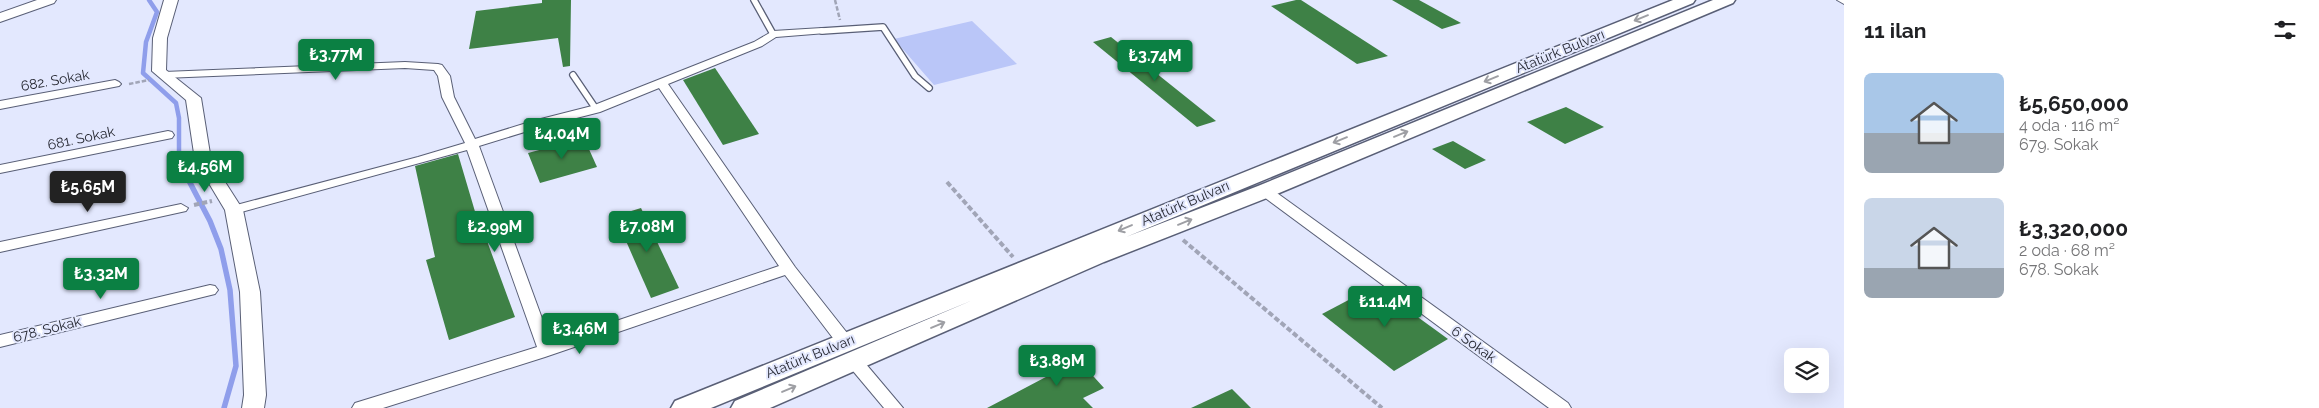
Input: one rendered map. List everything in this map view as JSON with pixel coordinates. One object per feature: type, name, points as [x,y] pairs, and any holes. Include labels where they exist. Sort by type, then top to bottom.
[{"type":"main road","name":"Atatürk Bulvarı","points":[[684,408],[1687,0]]},
{"type":"main road","name":"Atatürk Bulvarı","points":[[744,408],[1096,257],[1727,0]]},
{"type":"street","points":[[0,18],[49,0]]},
{"type":"street","points":[[171,0],[160,38],[160,71],[193,98],[203,160],[234,210],[250,292],[255,395],[253,408]]},
{"type":"street","points":[[234,210],[596,109],[758,44],[773,34],[822,31]]},
{"type":"street","points":[[164,75],[405,65],[438,68],[444,76],[448,97],[472,145],[546,350]]},
{"type":"street","points":[[661,82],[788,268],[845,342]]},
{"type":"street","name":"682. Sokak","points":[[0,105],[115,84]]},
{"type":"street","name":"681. Sokak","points":[[0,169],[168,135]]},
{"type":"street","name":"6 Sokak","points":[[1264,190],[1562,408]]},
{"type":"street","points":[[0,247],[186,207]]},
{"type":"street","points":[[360,408],[546,350],[788,268]]},
{"type":"street","name":"678. Sokak","points":[[0,341],[210,290]]},
{"type":"street","points":[[854,361],[894,408]]},
{"type":"lane","points":[[754,0],[773,34]]},
{"type":"lane","points":[[822,31],[883,27],[915,76],[929,88]]},
{"type":"lane","points":[[573,75],[596,109]]},
{"type":"path","points":[[834,0],[843,30]]},
{"type":"path","points":[[947,182],[1024,269]]},
{"type":"path","points":[[186,207],[211,202]]},
{"type":"path","points":[[1169,228],[1382,408]]},
{"type":"shaded area","points":[[972,21],[1017,64],[934,85],[894,39]]},
{"type":"building","points":[[542,0],[571,0],[570,66],[563,67],[558,38],[469,49],[476,11],[542,3]]},
{"type":"building","points":[[1301,0],[1388,56],[1357,64],[1271,6]]},
{"type":"building","points":[[1392,0],[1419,0],[1461,23],[1442,29]]},
{"type":"building","points":[[1111,37],[1216,121],[1197,127],[1093,42]]},
{"type":"building","points":[[715,68],[759,134],[723,145],[683,80]]},
{"type":"building","points":[[1566,107],[1604,127],[1565,144],[1527,122]]},
{"type":"building","points":[[584,138],[597,167],[540,183],[528,153]]},
{"type":"building","points":[[1453,141],[1486,160],[1465,169],[1432,149]]},
{"type":"building","points":[[458,154],[484,242],[487,241],[515,317],[449,340],[426,260],[435,257],[415,166]]},
{"type":"building","points":[[641,208],[679,288],[651,298],[615,216]]},
{"type":"building","points":[[1375,286],[1448,339],[1394,371],[1322,314]]},
{"type":"building","points":[[1066,346],[1104,388],[1083,398],[1093,408],[987,408],[1061,369],[1047,354]]},
{"type":"building","points":[[1232,389],[1251,408],[1191,408]]},
{"type":"waterway","points":[[149,0],[157,12],[146,42],[143,73],[176,103],[179,118],[179,161],[187,177]]},
{"type":"waterway","points":[[187,177],[210,221],[221,249],[230,290],[236,366],[224,408]]}]
